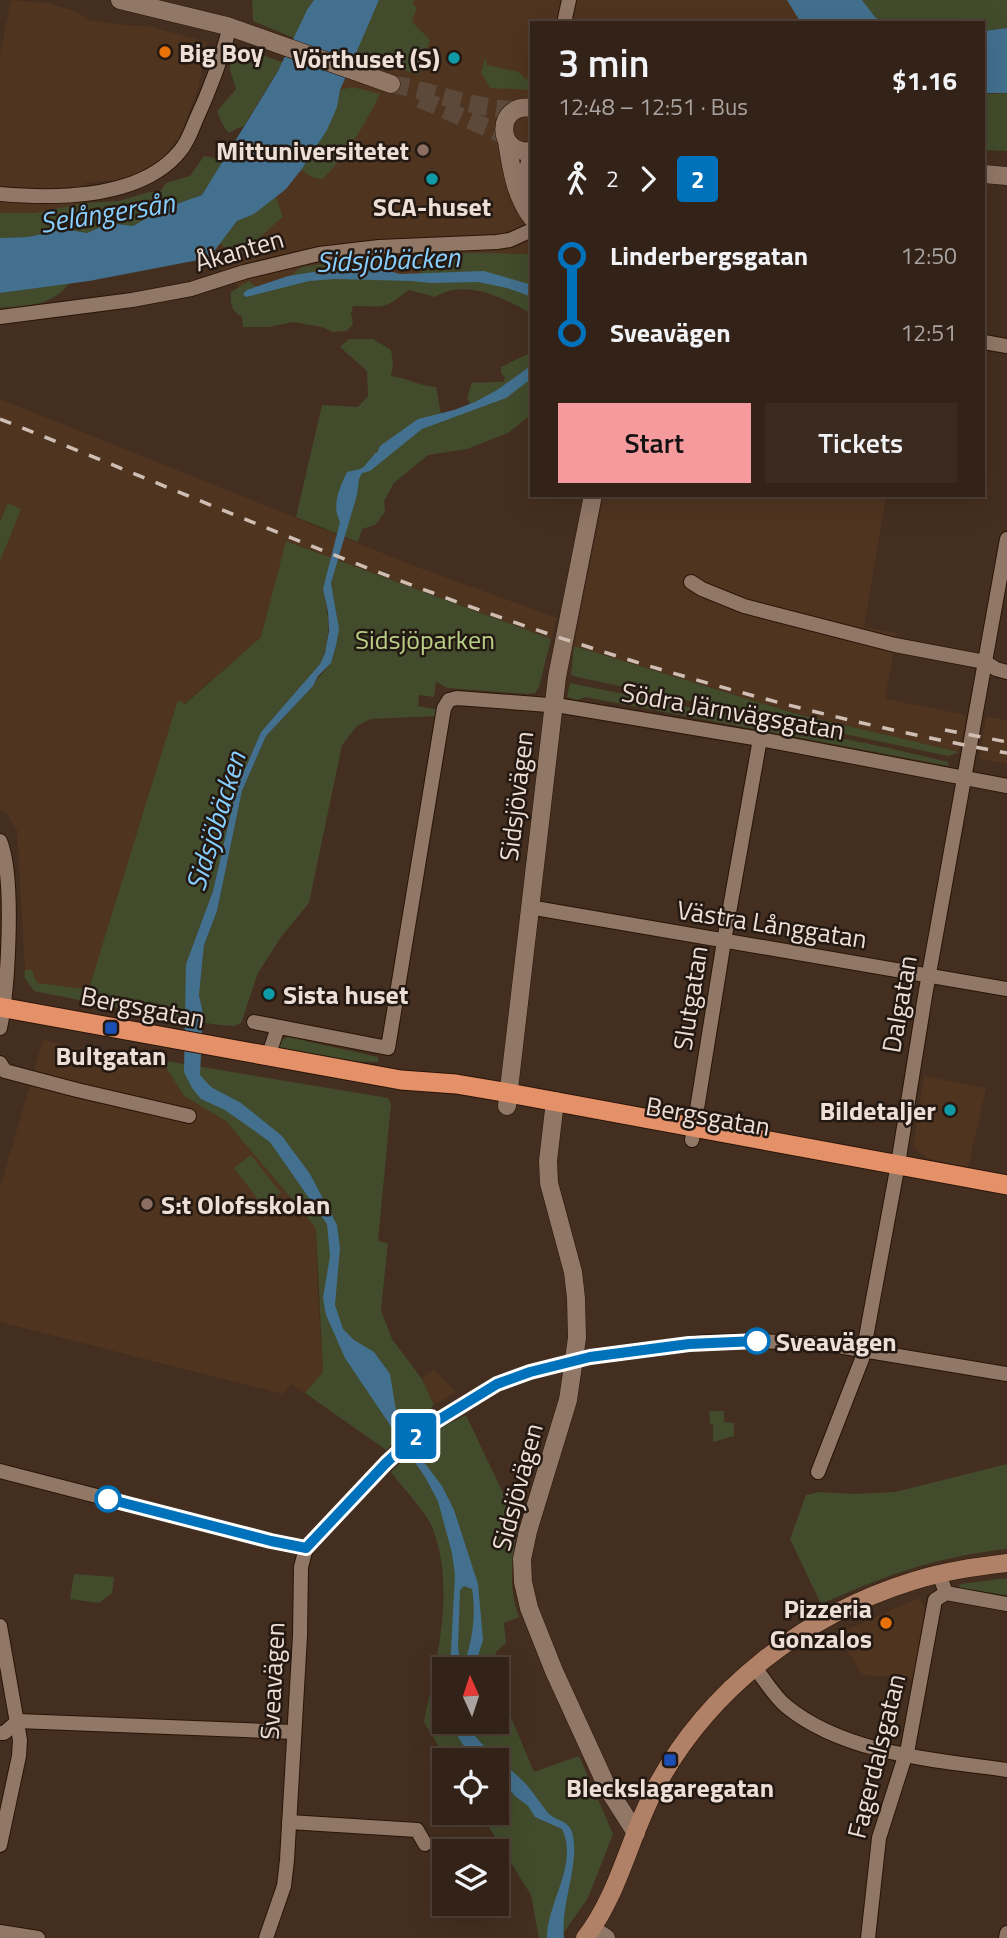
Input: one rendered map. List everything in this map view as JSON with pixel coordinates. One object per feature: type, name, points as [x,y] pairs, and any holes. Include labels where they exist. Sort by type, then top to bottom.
[{"type":"highway","name":"Bergsgatan","points":[[2,1007],[401,1080],[454,1096],[508,1099],[897,1170],[1007,1185]]},
{"type":"highway","name":"Bergsgatan","points":[[897,1170],[1007,1199]]},
{"type":"main road","points":[[594,1935],[649,1800],[670,1760],[692,1730],[722,1697],[805,1630],[839,1612],[888,1590],[939,1574],[1007,1563]]},
{"type":"street","points":[[120,0],[190,15],[230,27],[391,85]]},
{"type":"street","points":[[564,21],[569,0]]},
{"type":"street","points":[[0,194],[98,192],[130,185],[161,169],[183,148],[209,91],[230,27]]},
{"type":"street","points":[[530,108],[519,108],[510,114],[504,126],[512,175],[521,201],[530,215]]},
{"type":"street","points":[[507,141],[519,150],[530,152]]},
{"type":"street","points":[[530,160],[527,173],[530,181]]},
{"type":"street","points":[[985,174],[1007,176]]},
{"type":"street","name":"Åkanten","points":[[0,317],[132,300],[191,289],[244,272],[319,254],[379,247],[497,242],[510,240],[530,231]]},
{"type":"street","points":[[985,342],[1007,346]]},
{"type":"street","name":"Sidsjövägen","points":[[508,1099],[553,705],[563,638],[593,497]]},
{"type":"street","name":"Dalgatan","points":[[818,1472],[862,1359],[1007,539]]},
{"type":"street","points":[[691,582],[744,606],[895,645],[985,662],[1007,672]]},
{"type":"street","name":"Södra Järnvägsgatan","points":[[278,1027],[388,1048],[444,708],[449,699],[553,705],[760,739],[1007,786]]},
{"type":"street","name":"Slutgatan","points":[[693,1134],[760,739]]},
{"type":"street","points":[[0,841],[8,891],[0,1028]]},
{"type":"street","name":"Västra Långgatan","points":[[529,907],[1007,989]]},
{"type":"street","points":[[254,1022],[278,1027],[268,1057]]},
{"type":"street","points":[[0,1063],[5,1070],[189,1116]]},
{"type":"street","name":"Sidsjövägen","points":[[554,1108],[548,1161],[549,1183],[573,1272],[576,1298],[574,1360],[568,1400],[528,1531],[522,1559],[523,1582],[528,1608],[554,1671],[608,1788],[636,1833]]},
{"type":"street","points":[[0,1471],[306,1548],[422,1430],[497,1384],[574,1360],[704,1342],[757,1341],[826,1344],[864,1349],[1007,1374]]},
{"type":"street","name":"Sveavägen","points":[[266,1938],[284,1885],[301,1567],[306,1548]]},
{"type":"street","points":[[939,1574],[946,1593],[1007,1604]]},
{"type":"street","name":"Fagerdalsgatan","points":[[868,1938],[879,1838],[905,1755],[935,1600],[946,1593]]},
{"type":"street","points":[[0,1626],[18,1721],[19,1756],[0,1845]]},
{"type":"street","points":[[755,1668],[785,1705],[805,1719],[860,1745],[905,1755],[1007,1770]]},
{"type":"street","points":[[0,1733],[4,1733],[18,1721],[294,1732]]},
{"type":"street","points":[[289,1822],[418,1830],[425,1844]]},
{"type":"street","points":[[0,1932],[38,1938]]},
{"type":"shaded area","points":[[11,0],[47,3],[78,12],[88,20],[148,26],[207,42],[198,89],[179,138],[163,158],[138,174],[85,183],[84,203],[34,213],[0,213],[0,54]]},
{"type":"shaded area","name":"Mittuniversitetet","points":[[379,0],[787,0],[800,21],[530,21],[530,289],[470,274],[246,294],[209,258],[237,221],[254,214],[286,189],[340,90]]},
{"type":"shaded area","points":[[0,399],[420,568],[557,618],[551,639],[287,541],[261,637],[184,704],[179,701],[90,985],[84,989],[37,983],[32,970],[25,970],[17,830],[7,814],[0,810]]},
{"type":"shaded area","points":[[604,497],[886,497],[864,627],[897,633],[885,699],[967,715],[959,752],[797,714],[574,646]]},
{"type":"shaded area","points":[[986,717],[1007,720],[1007,764],[979,759]]},
{"type":"shaded area","name":"S:t Olofsskolan","points":[[43,1040],[167,1069],[184,1096],[226,1121],[316,1228],[323,1372],[305,1393],[291,1384],[282,1394],[0,1322],[0,1187]]},
{"type":"shaded area","points":[[924,1076],[986,1088],[968,1168],[927,1158],[913,1147]]},
{"type":"shaded area","points":[[434,1369],[456,1392],[434,1405],[422,1379]]},
{"type":"shaded area","points":[[919,1598],[927,1611],[916,1678],[862,1675],[836,1631],[853,1627]]},
{"type":"green space","points":[[252,0],[314,0],[294,38],[253,21]]},
{"type":"green space","points":[[379,0],[414,0],[413,6],[417,7],[412,22],[430,40],[419,75],[355,54]]},
{"type":"green space","points":[[862,0],[1007,0],[1007,28],[985,31],[985,21],[881,21]]},
{"type":"green space","points":[[245,50],[283,62],[243,127],[229,133],[217,111],[236,89],[230,70],[230,55]]},
{"type":"green space","points":[[487,59],[486,65],[519,72],[525,79],[530,80],[530,90],[490,88],[481,72]]},
{"type":"green space","points":[[352,87],[380,94],[362,128],[340,160],[323,179],[314,178],[301,170],[330,122],[340,90]]},
{"type":"green space","points":[[1007,93],[1007,151],[985,150],[985,94]]},
{"type":"green space","points":[[204,156],[224,160],[202,195],[162,209],[133,226],[110,223],[87,233],[64,229],[28,237],[0,238],[0,213],[34,213],[84,203],[119,201],[149,192],[160,192],[166,183],[190,176]]},
{"type":"green space","points":[[276,197],[283,217],[236,258],[220,243],[237,221],[254,214]]},
{"type":"green space","points":[[432,254],[530,254],[530,313],[485,292],[459,289],[435,297],[409,290],[383,306],[353,306],[353,324],[347,331],[333,332],[322,327],[293,322],[269,327],[243,327],[242,317],[233,310],[231,304],[231,292],[249,281],[262,291],[279,286],[301,267],[371,257],[375,279],[421,279],[419,265]]},
{"type":"green space","points":[[69,283],[63,291],[47,301],[0,308],[0,293]]},
{"type":"green space","points":[[349,339],[373,339],[391,350],[391,376],[436,387],[442,419],[473,409],[467,398],[472,382],[503,382],[505,378],[501,367],[530,353],[530,416],[508,433],[467,449],[428,455],[394,483],[384,501],[385,512],[375,525],[362,529],[358,542],[296,517],[322,405],[358,407],[368,396],[367,371],[340,347]]},
{"type":"green space","points":[[8,503],[21,509],[0,561],[0,522]]},
{"type":"green space","name":"Sidsjöparken","points":[[286,541],[551,639],[539,687],[535,693],[447,688],[436,682],[434,697],[419,695],[418,706],[439,710],[438,716],[371,719],[357,726],[342,745],[309,903],[281,937],[258,973],[241,1023],[234,1026],[170,1018],[34,991],[24,977],[25,970],[32,970],[37,983],[84,989],[90,985],[178,700],[185,704],[261,637]],"holes":[[[331,583],[338,631],[332,660],[313,686],[266,736],[242,791],[217,911],[204,945],[199,995],[203,1012],[187,1009],[186,964],[213,891],[236,790],[261,732],[320,664],[328,627],[323,589]]]},
{"type":"green space","points":[[574,646],[797,714],[959,752],[948,756],[577,677],[571,675]]},
{"type":"green space","points":[[570,683],[889,748],[948,762],[949,766],[585,697],[578,700],[567,697]]},
{"type":"green space","points":[[288,1037],[378,1057],[378,1062],[346,1061],[279,1048],[279,1041]]},
{"type":"green space","points":[[166,1061],[388,1098],[391,1104],[378,1241],[388,1243],[381,1310],[392,1339],[422,1379],[434,1405],[386,1450],[305,1393],[323,1372],[316,1228],[226,1121],[184,1096],[167,1069]]},
{"type":"green space","points":[[251,1155],[281,1193],[263,1206],[234,1168]]},
{"type":"green space","points":[[709,1411],[724,1411],[724,1422],[734,1423],[734,1436],[713,1442],[713,1425],[710,1424]]},
{"type":"green space","points":[[466,1415],[513,1514],[519,1517],[512,1580],[519,1617],[504,1623],[506,1643],[496,1652],[495,1657],[437,1657],[443,1601],[440,1553],[430,1523],[391,1472],[431,1433]]},
{"type":"green space","points":[[1007,1464],[1007,1549],[933,1562],[868,1584],[821,1604],[790,1539],[806,1495],[819,1492],[895,1492]]},
{"type":"green space","points":[[74,1574],[114,1577],[112,1593],[99,1603],[70,1599]]},
{"type":"green space","points":[[1007,1578],[1007,1599],[960,1589],[959,1586],[961,1584]]},
{"type":"green space","points":[[432,1681],[432,1734],[509,1734],[509,1713],[534,1772],[579,1756],[613,1834],[588,1898],[560,1938],[539,1938],[531,1895],[509,1860],[509,1839],[496,1839],[487,1825],[509,1825],[509,1748],[440,1748],[424,1722]]},
{"type":"water","points":[[314,0],[379,0],[340,90],[337,107],[327,130],[286,189],[254,214],[237,221],[209,258],[89,281],[0,293],[0,238],[28,237],[64,229],[87,233],[110,223],[133,226],[162,209],[202,195],[278,71]]},
{"type":"water","points":[[787,0],[862,0],[881,21],[800,21]]},
{"type":"water","points":[[1007,28],[1007,93],[985,93],[985,31]]},
{"type":"water","points":[[364,270],[400,274],[484,271],[530,284],[530,296],[478,282],[335,279],[309,281],[246,297],[243,294],[247,290],[288,276]]},
{"type":"water","points":[[530,366],[530,380],[506,398],[422,429],[370,471],[362,473],[359,479],[357,495],[331,583],[339,629],[331,663],[266,736],[242,791],[217,911],[204,945],[199,995],[203,1013],[200,1075],[211,1087],[241,1103],[282,1136],[310,1174],[337,1225],[340,1248],[335,1305],[343,1329],[354,1340],[374,1352],[390,1374],[399,1429],[442,1486],[454,1510],[478,1584],[483,1640],[478,1657],[466,1657],[472,1634],[474,1607],[472,1589],[464,1586],[460,1590],[459,1657],[451,1657],[455,1575],[438,1501],[425,1477],[345,1358],[326,1315],[323,1298],[330,1256],[327,1224],[270,1142],[225,1110],[201,1099],[184,1072],[186,964],[213,891],[236,790],[261,732],[320,664],[325,653],[329,631],[323,589],[340,522],[336,509],[342,484],[347,472],[360,469],[374,461],[380,446],[418,419],[454,410],[497,390]]},
{"type":"water","points":[[457,1734],[474,1734],[486,1748],[466,1748]]},
{"type":"water","points":[[509,1769],[525,1783],[548,1813],[565,1823],[572,1832],[574,1857],[565,1911],[564,1938],[547,1938],[548,1924],[567,1856],[562,1829],[535,1817],[528,1806],[509,1788]]},
{"type":"waterway","name":"Sidsjöbäcken","points":[[209,255],[216,264]]},
{"type":"waterway","name":"Sidsjöbäcken","points":[[366,467],[377,454]]},
{"type":"tunnel","points":[[391,84],[483,106],[514,110]]},
{"type":"tunnel","points":[[420,99],[504,135]]},
{"type":"railway","points":[[0,419],[386,575],[510,621],[650,666],[792,706],[1007,753]]},
{"type":"railway","points":[[945,730],[1007,742]]},
{"type":"bus line","name":"2","points":[[108,1499],[306,1548],[386,1463],[422,1430],[497,1384],[530,1372],[590,1357],[704,1342],[757,1341]]},
{"type":"place","name":"Big Boy","points":[[165,52]]},
{"type":"place","name":"Vörthuset (S)","points":[[454,58]]},
{"type":"place","name":"Mittuniversitetet","points":[[423,150]]},
{"type":"place","name":"SCA-huset","points":[[432,179]]},
{"type":"place","name":"Sista huset","points":[[269,994]]},
{"type":"place","name":"Bultgatan","points":[[111,1028]]},
{"type":"place","name":"Bildetaljer","points":[[950,1110]]},
{"type":"place","name":"S:t Olofsskolan","points":[[147,1204]]},
{"type":"place","name":"Sveavägen","points":[[757,1341]]},
{"type":"place","name":"Pizzeria Gonzalos","points":[[886,1623]]},
{"type":"place","name":"Bleckslagaregatan","points":[[670,1760]]},
{"type":"water label","name":"Selångersån","points":[[107,212]]}]
